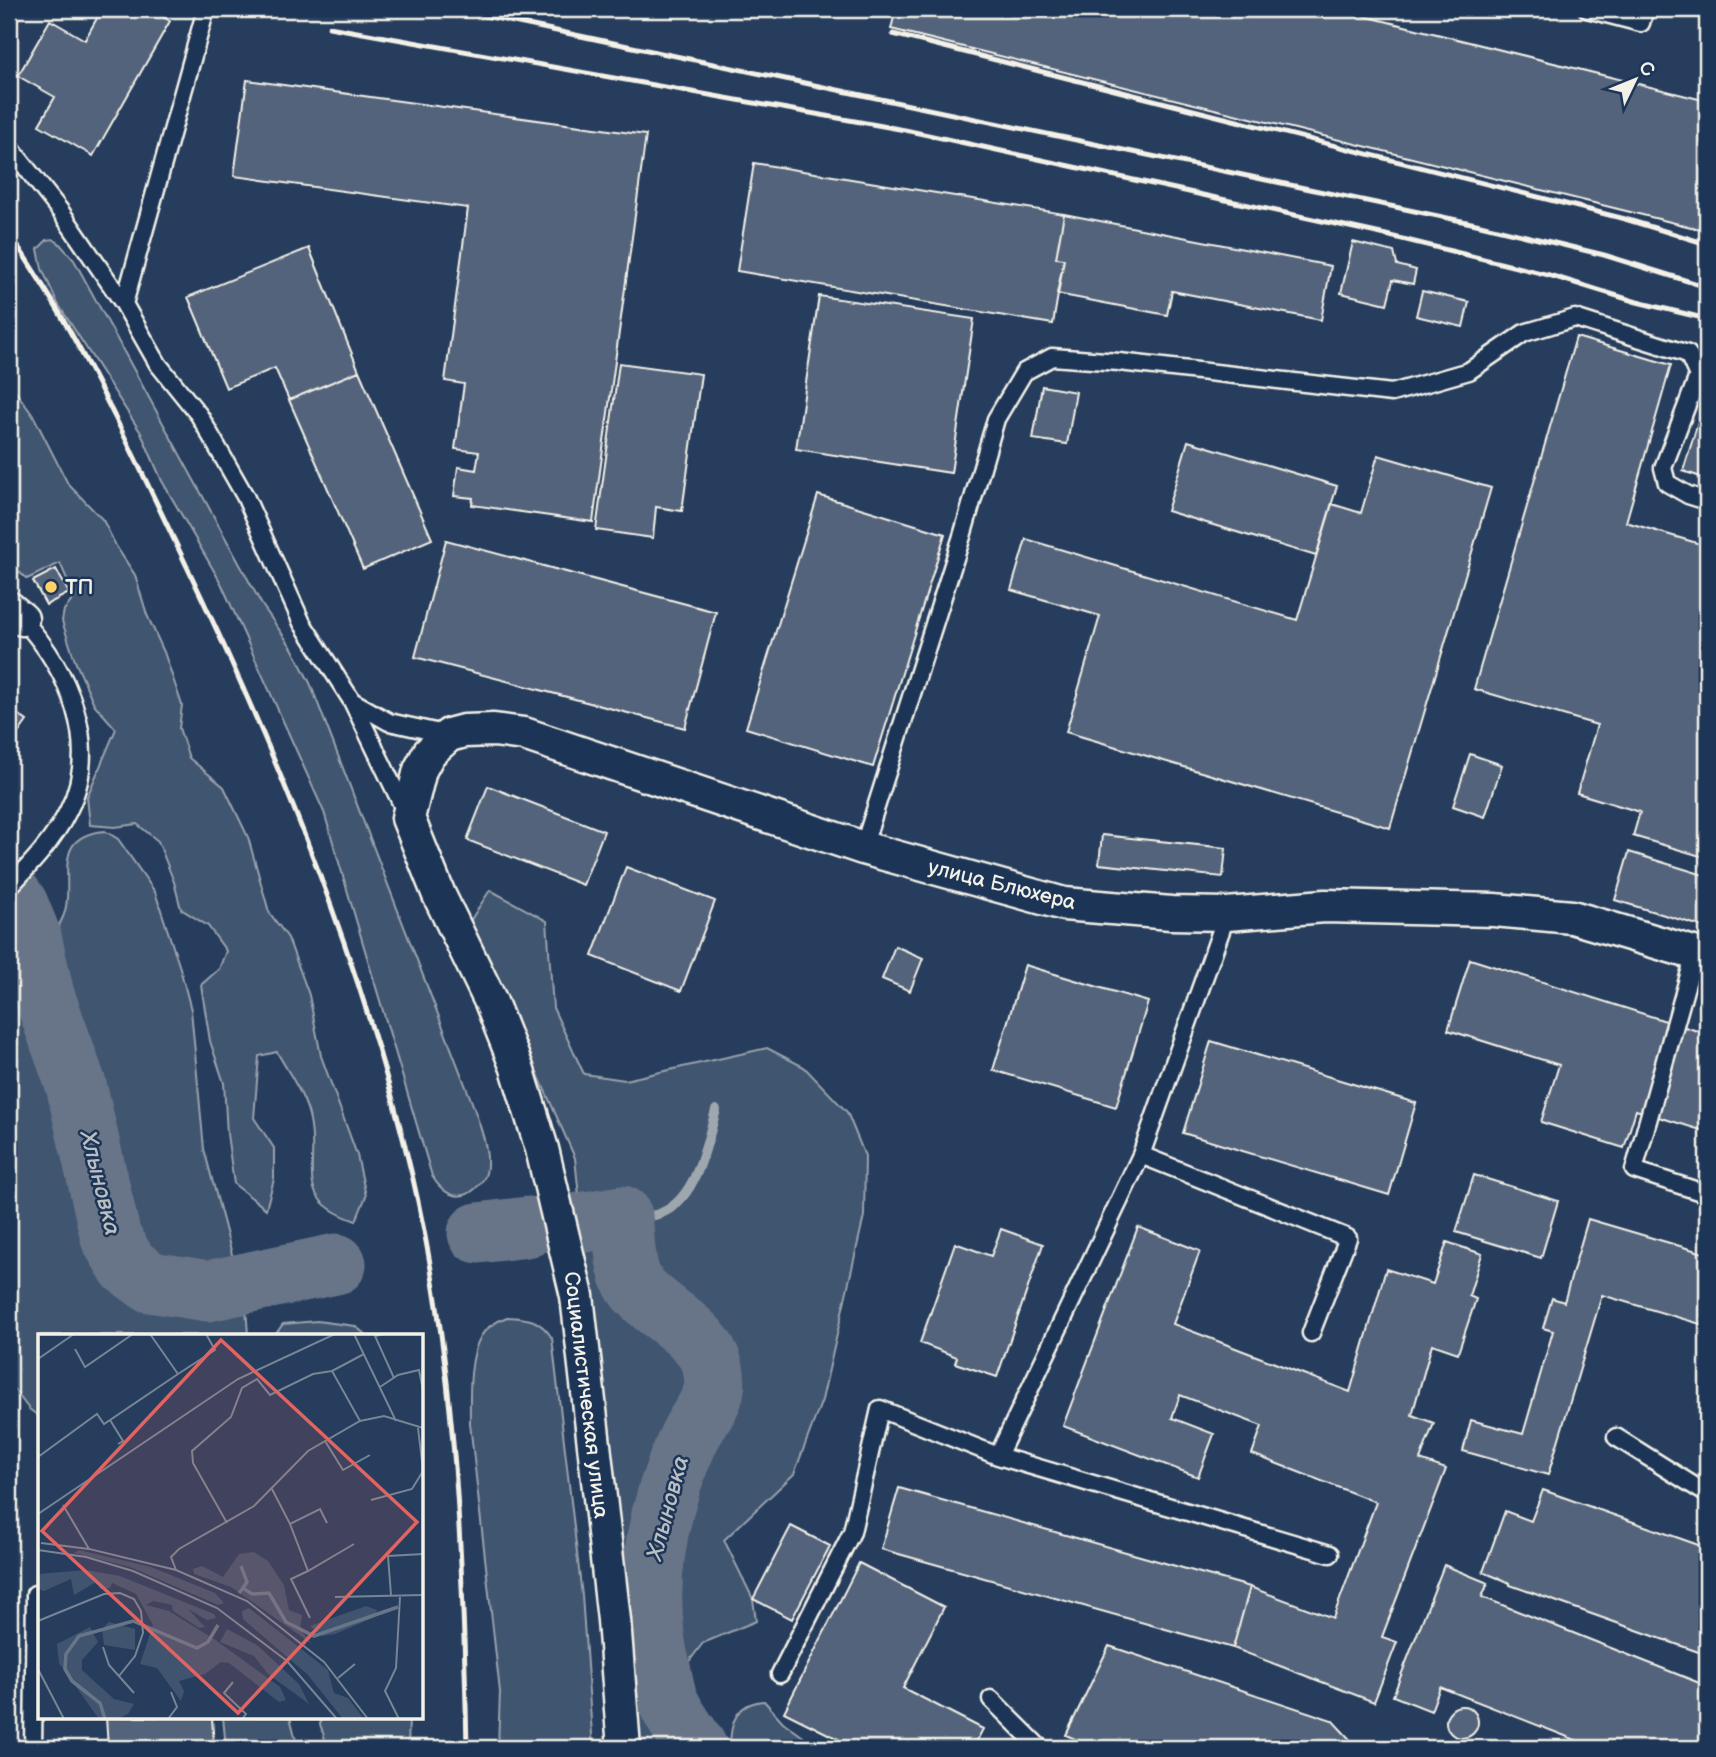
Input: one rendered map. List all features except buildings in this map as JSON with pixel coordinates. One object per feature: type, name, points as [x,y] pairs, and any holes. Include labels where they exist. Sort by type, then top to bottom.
[{"type":"street","name":"улица Блюхера","points":[[449,735],[464,731],[494,730],[524,734],[863,848],[1064,904],[1171,913],[1227,914],[1325,906],[1494,910],[1572,917],[1701,956]]},
{"type":"street","points":[[408,818],[420,770],[429,753],[449,735]]},
{"type":"street","name":"Социалистическая улица","points":[[408,818],[439,895],[491,1002],[517,1068],[542,1149],[576,1296],[614,1620],[624,1748]]},
{"type":"lane","points":[[124,304],[206,9]]},
{"type":"lane","points":[[1587,9],[1641,23],[1645,9]]},
{"type":"lane","points":[[9,146],[61,212],[124,304],[159,364],[200,415],[245,496],[302,623],[352,701],[408,818]]},
{"type":"lane","points":[[863,848],[959,546],[996,419],[1024,372],[1052,357],[1392,393],[1469,371],[1524,333],[1575,318],[1688,354],[1698,376],[1662,468],[1667,482],[1688,495],[1707,501]]},
{"type":"lane","points":[[9,887],[57,831],[69,809],[83,764],[78,722],[70,695],[51,653],[15,613]]},
{"type":"lane","points":[[352,701],[389,722],[449,735]]},
{"type":"lane","points":[[998,1456],[1141,1154],[1227,914]]},
{"type":"lane","points":[[1701,956],[1634,1170],[1707,1194]]},
{"type":"lane","points":[[1141,1154],[1348,1238],[1311,1332]]},
{"type":"lane","points":[[780,1674],[852,1532],[880,1409],[998,1456],[1330,1554]]},
{"type":"lane","points":[[1616,1437],[1707,1494]]},
{"type":"lane","points":[[33,1748],[35,1594],[38,1594]]},
{"type":"lane","points":[[991,1699],[1040,1748]]},
{"type":"shaded area","points":[[53,239],[74,260],[262,605],[292,648],[310,683],[480,1127],[486,1149],[486,1172],[481,1183],[470,1193],[457,1196],[451,1194],[432,1176],[324,812],[221,583],[162,481],[141,433],[58,304],[42,269],[38,249],[47,240]]},
{"type":"shaded area","points":[[9,382],[34,417],[68,484],[103,520],[135,575],[147,615],[164,652],[182,705],[179,728],[189,758],[224,787],[248,837],[269,912],[288,938],[309,995],[321,1056],[357,1155],[366,1196],[356,1221],[323,1203],[316,1193],[312,1181],[312,1138],[308,1111],[277,1052],[259,1056],[254,1118],[274,1148],[274,1179],[266,1209],[234,1184],[224,1083],[210,1041],[201,985],[219,969],[226,951],[208,926],[181,909],[158,841],[137,824],[115,827],[90,825],[87,797],[116,729],[94,704],[75,661],[62,621],[64,610],[75,597],[60,563],[27,579],[9,563]]},
{"type":"shaded area","points":[[105,831],[118,839],[155,892],[180,968],[191,1010],[204,1149],[246,1307],[248,1334],[38,1334],[38,1416],[29,1409],[9,1383],[9,985],[32,962],[58,927],[66,904],[70,851],[76,842],[87,835]]},
{"type":"shaded area","points":[[490,890],[547,921],[553,1008],[584,1074],[625,1080],[767,1048],[804,1067],[847,1112],[865,1156],[864,1216],[822,1400],[794,1474],[724,1540],[753,1599],[756,1621],[703,1643],[678,1676],[669,1703],[677,1748],[637,1748],[575,1158],[470,921]]},
{"type":"shaded area","points":[[507,1317],[538,1323],[552,1338],[582,1596],[593,1748],[498,1748],[500,1692],[470,1423],[470,1390],[474,1355],[481,1336],[492,1324]]},
{"type":"shaded area","points":[[317,1321],[355,1326],[365,1334],[276,1334],[283,1324]]},
{"type":"shaded area","points":[[764,1701],[783,1722],[818,1748],[730,1748],[731,1730],[736,1716],[747,1706]]},
{"type":"shaded area","points":[[223,1718],[290,1718],[298,1748],[226,1748]]},
{"type":"shaded area","points":[[322,1718],[409,1718],[408,1748],[328,1748],[320,1724]]},
{"type":"waterway","name":"Хлыновка","points":[[9,892],[18,905],[31,937],[44,995],[76,1085],[111,1238],[128,1266],[150,1282],[208,1291],[336,1264]]},
{"type":"waterway","points":[[622,1216],[655,1215],[669,1209],[680,1199],[697,1172],[716,1110]]},
{"type":"waterway","name":"Хлыновка","points":[[579,1223],[622,1216],[627,1263],[632,1281],[646,1298],[691,1334],[708,1355],[713,1368],[715,1379],[712,1398],[688,1440],[667,1496],[652,1584],[655,1643],[665,1692],[675,1715],[697,1748]]},
{"type":"waterway","name":"Хлыновка","points":[[478,1233],[528,1227]]},
{"type":"railway","points":[[452,9],[1476,224],[1604,255],[1707,287]]},
{"type":"railway","points":[[329,27],[905,130],[1386,235],[1549,275],[1637,302],[1707,319]]},
{"type":"railway","points":[[893,34],[1625,219],[1707,244]]},
{"type":"railway","points":[[9,232],[54,304],[98,383],[216,628],[314,859],[369,1017],[413,1179],[439,1320],[455,1462],[467,1748]]},
{"type":"place","name":"ТП","points":[[51,587]]}]
